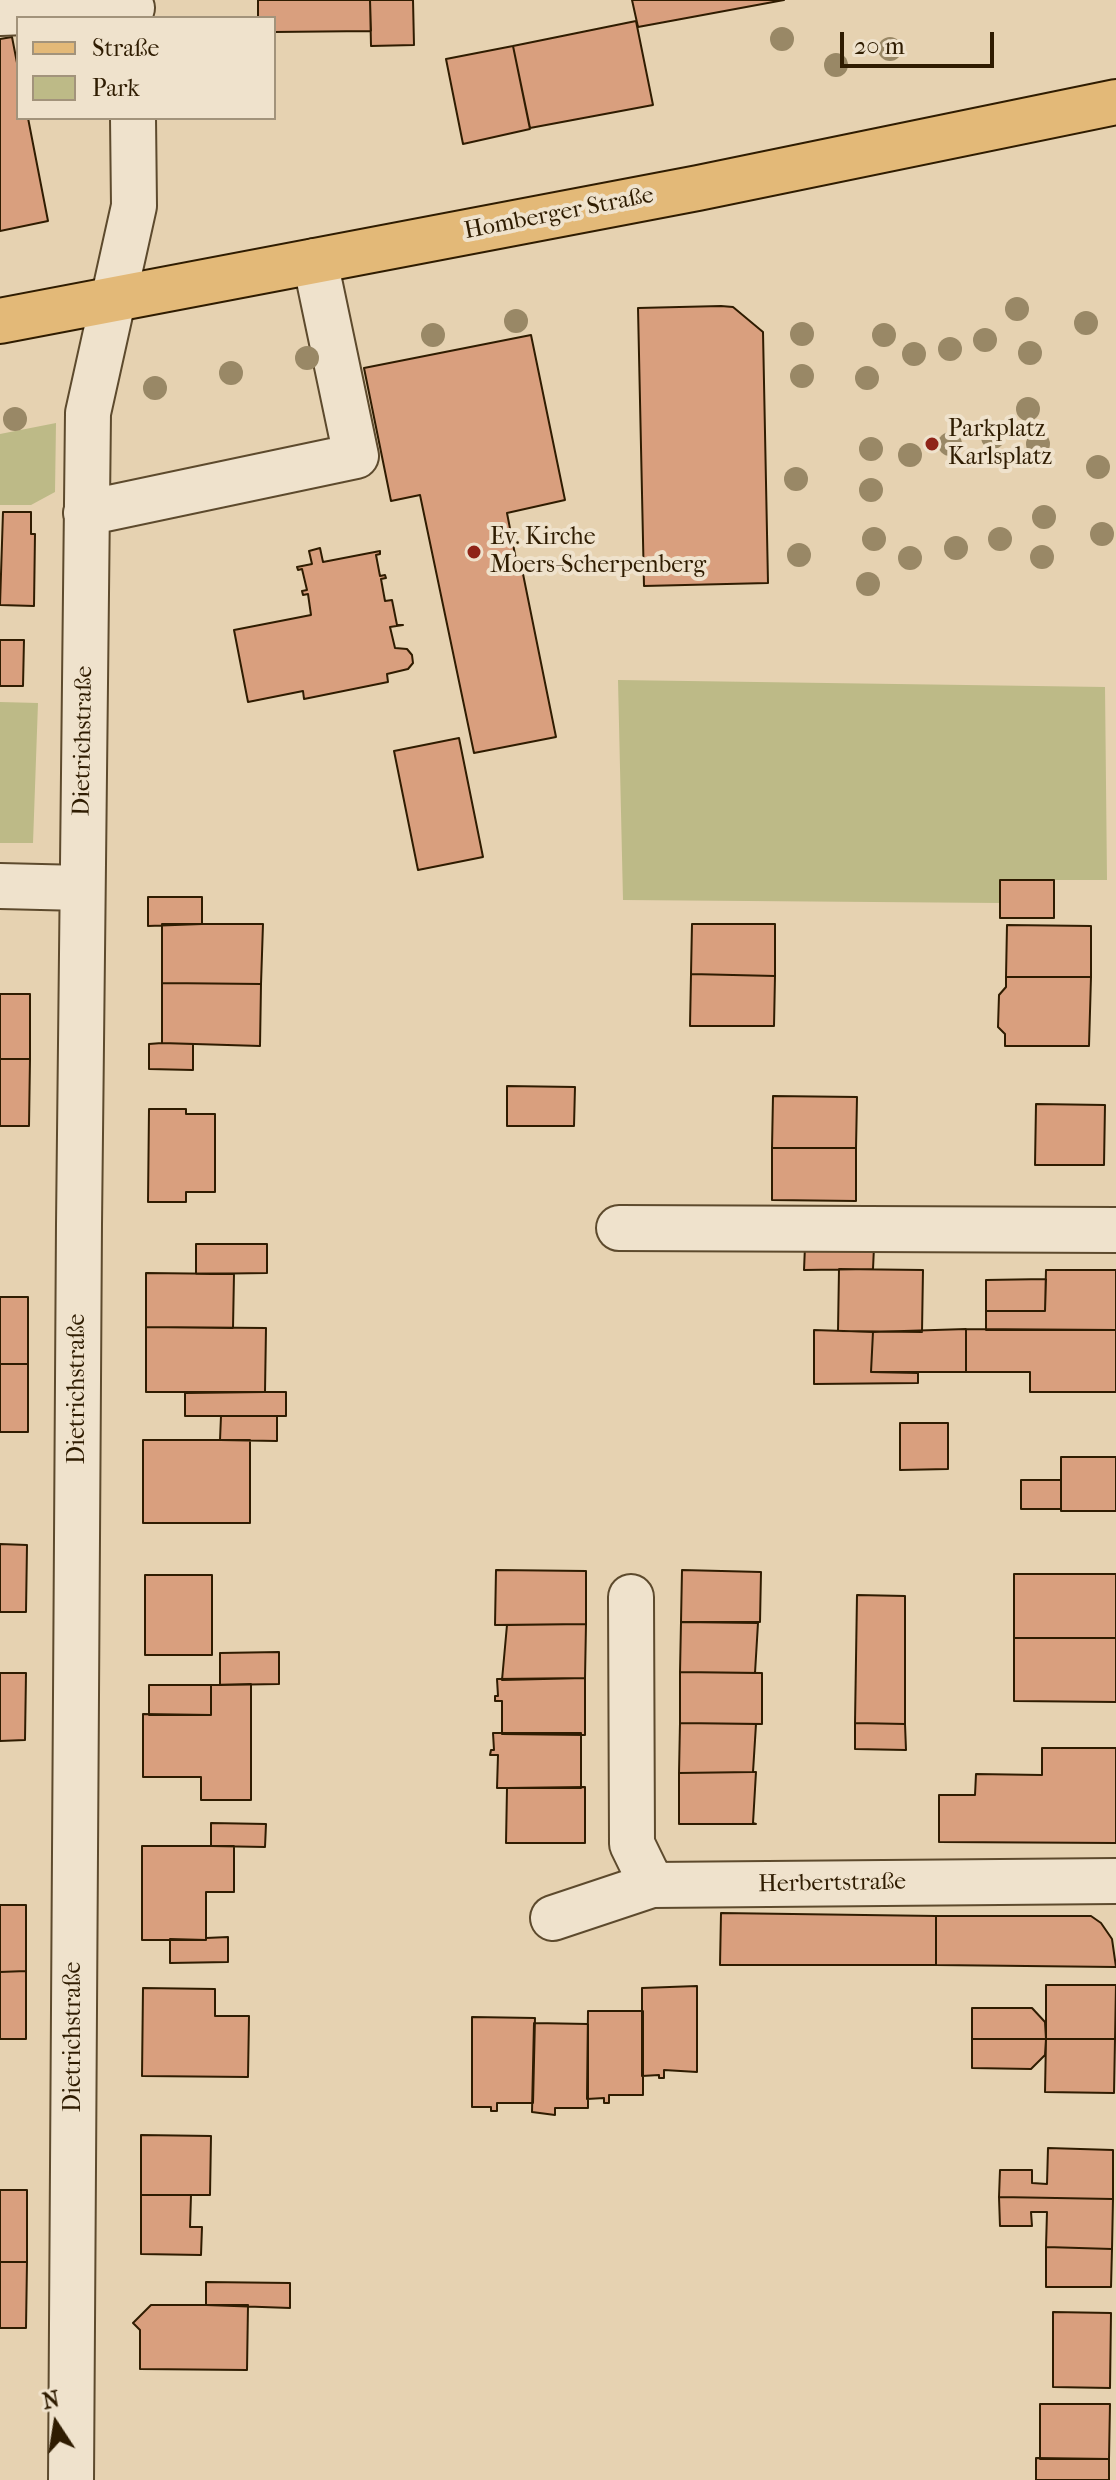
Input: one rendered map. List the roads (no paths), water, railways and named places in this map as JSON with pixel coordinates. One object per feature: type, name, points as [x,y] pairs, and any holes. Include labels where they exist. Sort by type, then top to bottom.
[{"type":"main road","name":"Homberger Straße","points":[[0,321],[755,177],[1116,102]]},
{"type":"street","points":[[0,13],[132,9]]},
{"type":"street","name":"Dietrichstraße","points":[[71,2480],[88,413],[134,206],[133,120]]},
{"type":"street","points":[[86,513],[356,456],[315,261]]},
{"type":"street","points":[[0,886],[82,888]]},
{"type":"street","points":[[619,1228],[1116,1230]]},
{"type":"street","points":[[631,1597],[632,1844],[652,1885]]},
{"type":"street","name":"Herbertstraße","points":[[553,1918],[652,1885],[1116,1881]]},
{"type":"place","name":"Parkplatz Karlsplatz","points":[[932,444]]},
{"type":"place","name":"Ev. Kirche Moers-Scherpenberg","points":[[474,552]]}]
